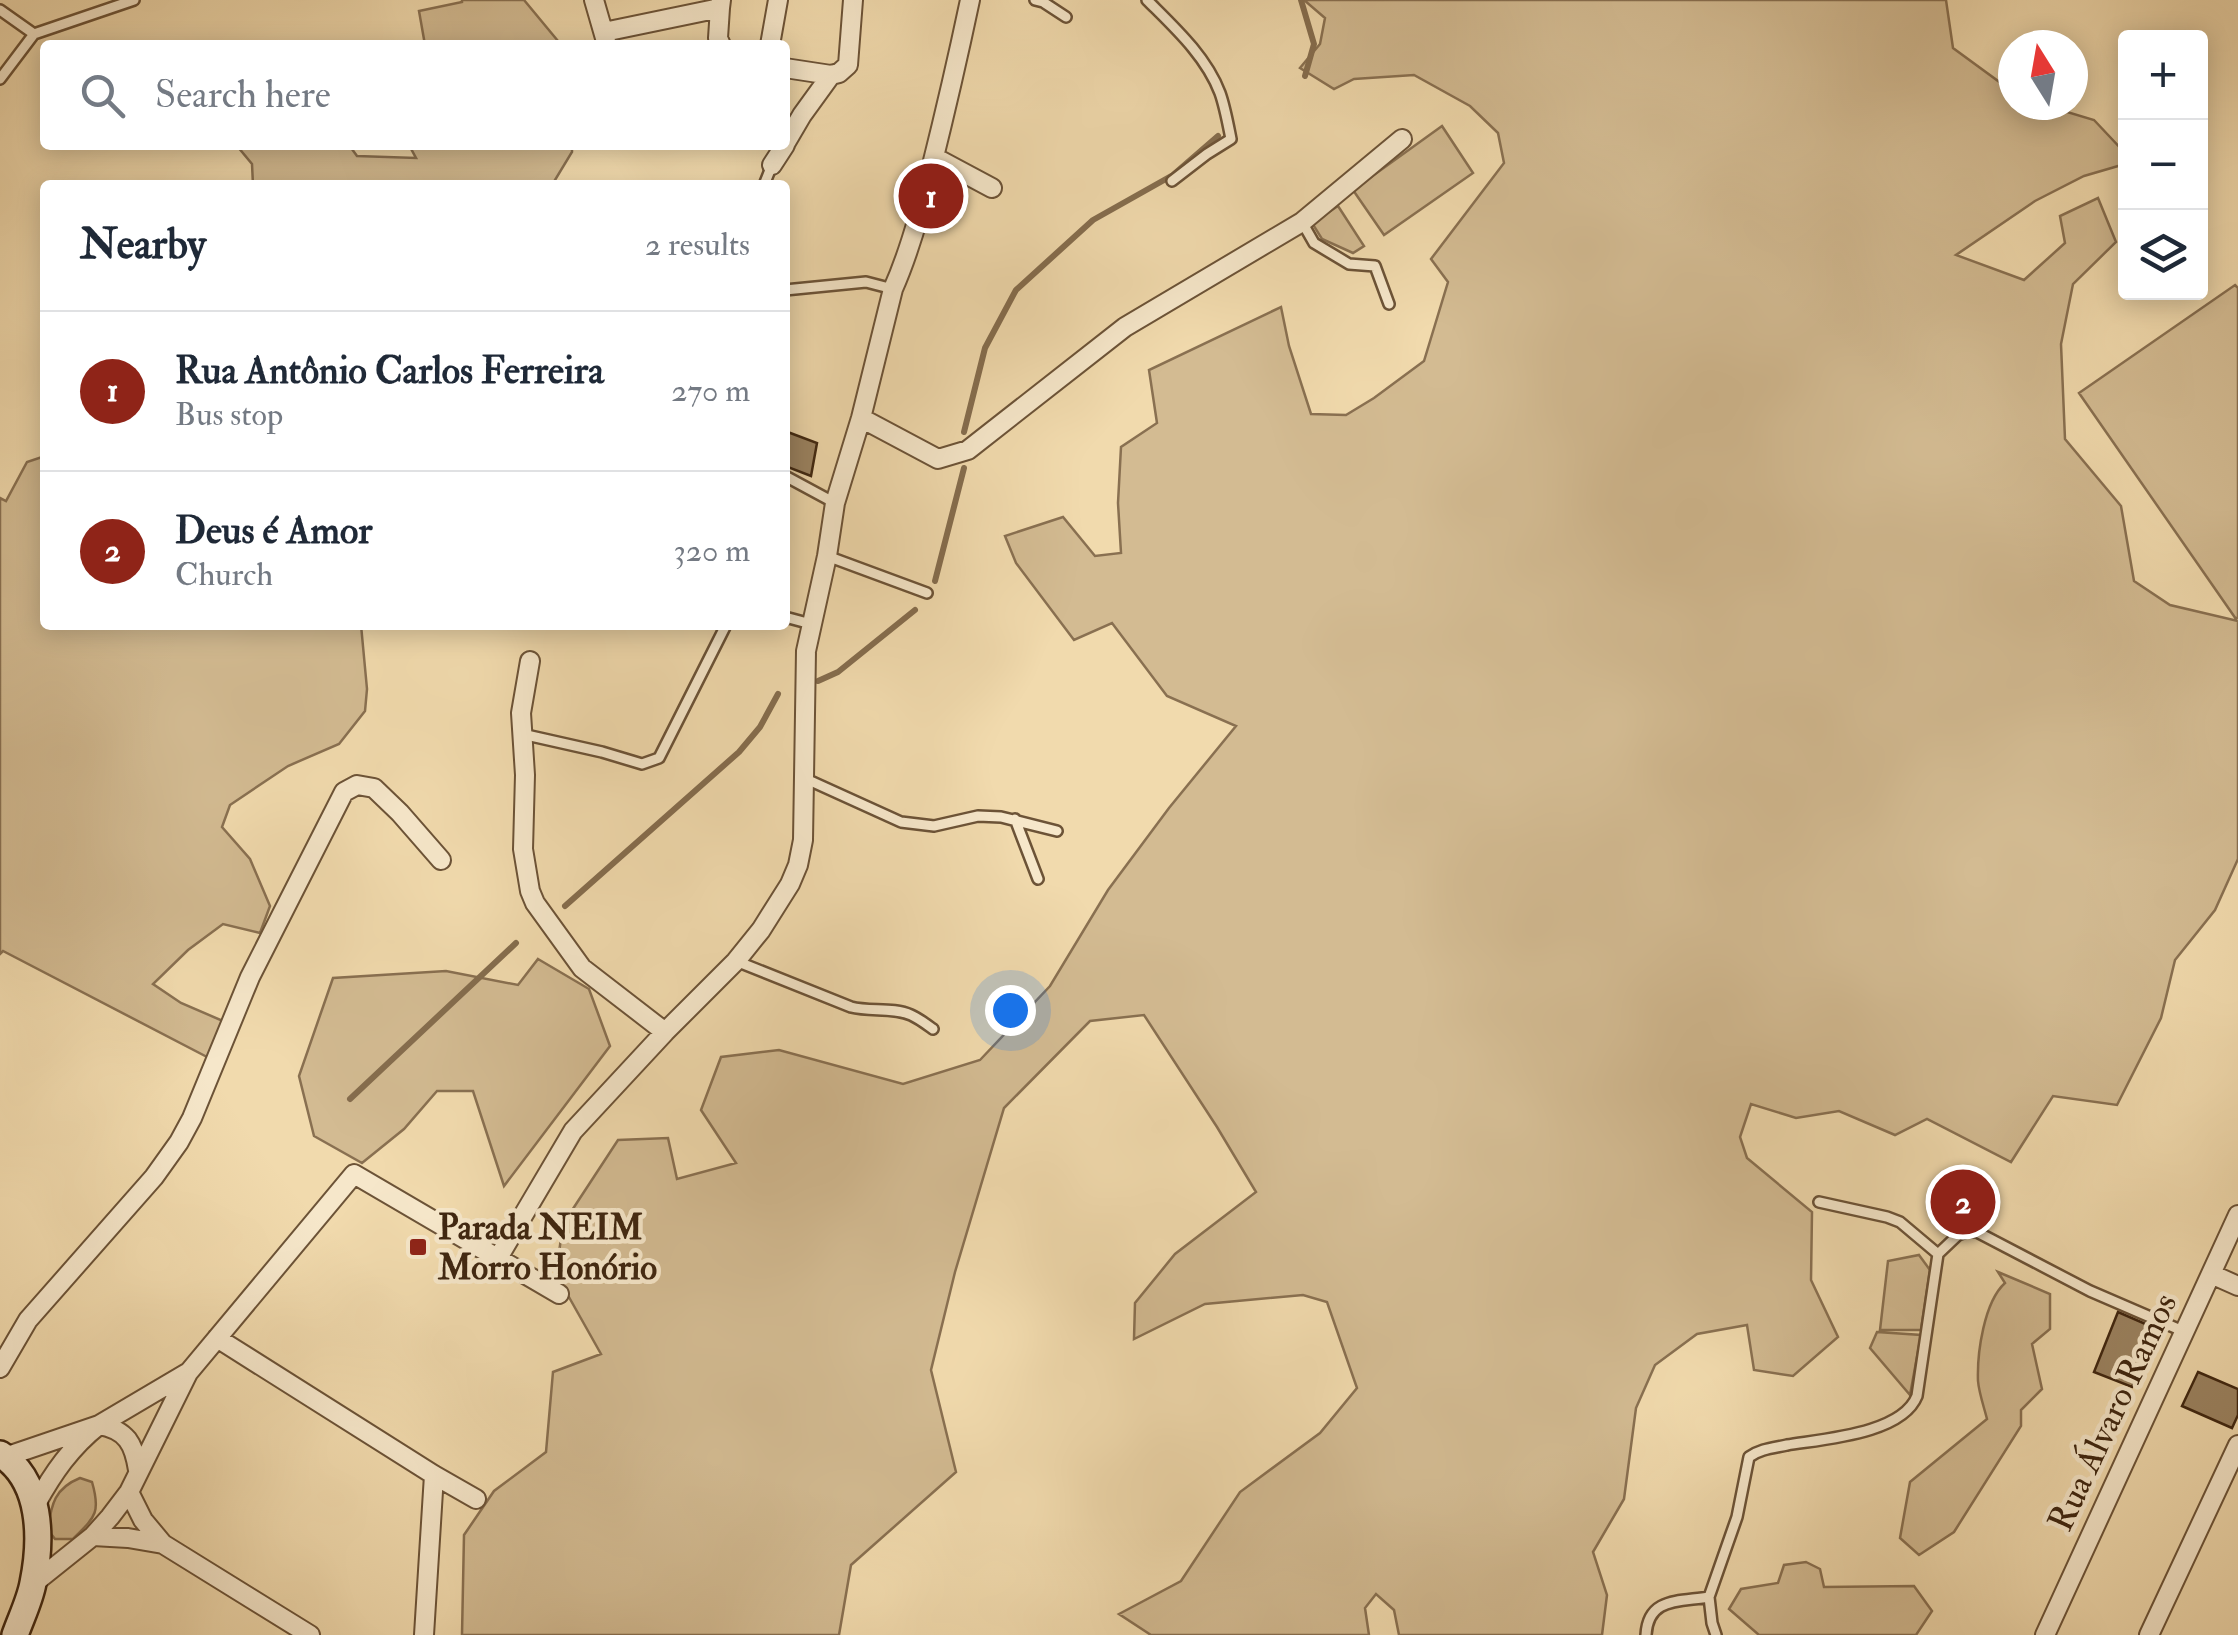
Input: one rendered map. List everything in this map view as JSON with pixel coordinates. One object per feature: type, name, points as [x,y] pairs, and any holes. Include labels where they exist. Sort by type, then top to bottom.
[{"type":"street","points":[[594,0],[606,38],[721,4],[719,40]]},
{"type":"street","points":[[771,40],[778,0]]},
{"type":"street","points":[[790,136],[831,75],[848,65],[853,0]]},
{"type":"street","points":[[498,1258],[572,1130],[736,961],[778,904],[798,865],[804,840],[806,651],[835,503],[893,289],[918,219],[950,98],[970,0]]},
{"type":"street","points":[[790,69],[831,75]]},
{"type":"street","points":[[860,418],[938,459],[968,450],[1124,327],[1302,222],[1402,139]]},
{"type":"street","points":[[772,165],[782,150]]},
{"type":"street","points":[[934,157],[992,188]]},
{"type":"street","points":[[530,662],[521,713],[525,775],[523,849],[535,903],[582,968],[664,1032]]},
{"type":"street","points":[[0,1368],[28,1320],[154,1177],[179,1142],[250,977],[344,792],[357,785],[374,788],[441,860]]},
{"type":"street","points":[[33,1584],[110,1518],[129,1492],[188,1373],[354,1174],[559,1294]]},
{"type":"street","name":"Rua Álvaro Ramos","points":[[2045,1635],[2238,1215]]},
{"type":"street","points":[[2211,1274],[2238,1286]]},
{"type":"street","points":[[216,1338],[476,1499]]},
{"type":"street","points":[[36,1504],[81,1439],[99,1424],[188,1373]]},
{"type":"street","points":[[15,1635],[33,1584],[36,1504],[23,1476],[3,1455],[99,1424],[120,1431],[134,1448],[138,1470]]},
{"type":"street","points":[[2149,1635],[2238,1445]]},
{"type":"street","points":[[424,1635],[434,1476]]},
{"type":"street","points":[[129,1492],[143,1520],[163,1544],[310,1635]]},
{"type":"street","points":[[93,1536],[163,1544]]},
{"type":"lane","points":[[0,79],[34,34],[134,0]]},
{"type":"lane","points":[[1035,0],[1066,17]]},
{"type":"lane","points":[[1147,0],[1201,58],[1220,94],[1231,139],[1172,182]]},
{"type":"lane","points":[[0,10],[34,34]]},
{"type":"lane","points":[[766,180],[772,165]]},
{"type":"lane","points":[[1302,222],[1314,243],[1349,264],[1375,266],[1389,304]]},
{"type":"lane","points":[[790,290],[866,282],[893,289]]},
{"type":"lane","points":[[790,479],[835,503]]},
{"type":"lane","points":[[827,556],[927,593]]},
{"type":"lane","points":[[790,617],[812,624]]},
{"type":"lane","points":[[522,734],[642,764],[652,762],[659,758],[723,630]]},
{"type":"lane","points":[[804,778],[919,826],[978,816],[1014,819],[1058,831]]},
{"type":"lane","points":[[1014,819],[1038,879]]},
{"type":"lane","points":[[736,961],[851,1007],[910,1014],[933,1029]]},
{"type":"lane","points":[[1820,1202],[1900,1222],[1938,1254]]},
{"type":"lane","points":[[1716,1635],[1710,1596],[1737,1517],[1749,1457],[1766,1449],[1860,1432],[1892,1421],[1913,1406],[1938,1254],[1958,1235],[1977,1232],[2090,1291],[2185,1332]]},
{"type":"lane","points":[[1646,1635],[1646,1622],[1653,1610],[1710,1596]]},
{"type":"shaded area","points":[[524,0],[557,40],[424,40],[419,11],[462,2]]},
{"type":"shaded area","points":[[1304,0],[1946,0],[1953,48],[1998,81],[1998,120],[2088,118],[2118,146],[2118,166],[2084,176],[2035,201],[1956,255],[2024,280],[2065,243],[2060,216],[2098,198],[2116,242],[2073,284],[2061,344],[2065,439],[2121,506],[2134,581],[2170,605],[2238,621],[2238,859],[2215,910],[2175,960],[2161,1018],[2117,1105],[2053,1096],[2011,1162],[1927,1119],[1895,1135],[1839,1111],[1796,1118],[1751,1104],[1740,1137],[1747,1158],[1812,1212],[1811,1280],[1838,1337],[1793,1376],[1754,1370],[1747,1325],[1697,1334],[1655,1365],[1636,1408],[1624,1499],[1593,1552],[1607,1595],[1602,1635],[1399,1635],[1394,1610],[1376,1594],[1365,1608],[1369,1635],[1151,1635],[1119,1614],[1181,1581],[1240,1492],[1320,1433],[1357,1388],[1327,1302],[1303,1295],[1205,1304],[1134,1339],[1135,1303],[1175,1254],[1256,1192],[1144,1015],[1090,1021],[1004,1108],[955,1272],[931,1370],[956,1472],[851,1565],[839,1635],[462,1635],[464,1535],[494,1491],[546,1452],[553,1372],[601,1354],[556,1274],[563,1224],[618,1140],[668,1138],[677,1179],[736,1163],[701,1110],[721,1057],[779,1050],[903,1084],[980,1060],[1050,986],[1108,890],[1236,726],[1167,696],[1112,623],[1074,640],[1016,563],[1005,536],[1063,517],[1095,556],[1121,553],[1121,447],[1157,423],[1149,370],[1281,307],[1311,414],[1346,415],[1424,361],[1448,282],[1431,259],[1504,163],[1498,133],[1470,106],[1414,75],[1354,79],[1334,89],[1300,68],[1320,44],[1325,18]]},
{"type":"shaded area","points":[[1442,126],[1473,173],[1384,235],[1353,190]]},
{"type":"shaded area","points":[[240,150],[353,150],[357,156],[416,158],[412,150],[572,150],[555,180],[253,180],[252,164]]},
{"type":"shaded area","points":[[1338,206],[1364,246],[1353,253],[1322,239],[1312,223]]},
{"type":"shaded area","points":[[2235,285],[2238,288],[2236,619],[2079,393]]},
{"type":"shaded area","points":[[40,458],[40,630],[361,630],[365,711],[339,744],[288,766],[230,805],[222,827],[250,859],[270,906],[260,933],[223,924],[188,950],[153,984],[181,1003],[223,1021],[211,1059],[3,951],[0,954],[0,498],[6,501],[27,462]]},
{"type":"shaded area","points":[[538,959],[589,989],[610,1046],[504,1186],[473,1091],[437,1091],[404,1129],[362,1163],[314,1136],[299,1076],[333,978],[446,971],[518,985]]},
{"type":"shaded area","points":[[1919,1255],[1930,1270],[1921,1330],[1880,1330],[1888,1261]]},
{"type":"shaded area","points":[[1998,1272],[2050,1294],[2050,1329],[2032,1344],[2042,1389],[2021,1410],[2021,1426],[1954,1532],[1919,1555],[1900,1538],[1910,1482],[1987,1419],[1979,1386],[1979,1357],[1987,1315],[2005,1283]]},
{"type":"shaded area","points":[[1877,1332],[1921,1335],[1910,1395],[1870,1348]]},
{"type":"shaded area","points":[[80,1478],[92,1482],[94,1514],[73,1539],[55,1539],[48,1530],[53,1505],[65,1487]]},
{"type":"shaded area","points":[[1806,1562],[1820,1569],[1824,1587],[1914,1586],[1932,1611],[1916,1635],[1759,1635],[1729,1609],[1741,1589],[1778,1583],[1784,1565]]},
{"type":"building","points":[[790,433],[817,443],[811,476],[790,468]]},
{"type":"building","points":[[1951,1184],[1976,1184],[1975,1220],[1951,1220]]},
{"type":"building","points":[[2118,1312],[2157,1329],[2132,1387],[2094,1372]]},
{"type":"building","points":[[2198,1372],[2238,1389],[2238,1415],[2232,1428],[2182,1406]]},
{"type":"waterway","points":[[1301,0],[1314,44],[1305,76]]},
{"type":"waterway","points":[[964,432],[985,348],[1016,290],[1093,220],[1173,175],[1218,136]]},
{"type":"waterway","points":[[935,581],[964,468]]},
{"type":"waterway","points":[[818,681],[838,672],[915,610]]},
{"type":"waterway","points":[[565,906],[739,752],[760,727],[778,694]]},
{"type":"waterway","points":[[350,1099],[516,943]]},
{"type":"place","name":"Rua Antônio Carlos Ferreira","points":[[931,196]]},
{"type":"place","name":"Deus é Amor","points":[[1963,1202]]},
{"type":"place","name":"Parada NEIM Morro Honório","points":[[418,1247]]}]
